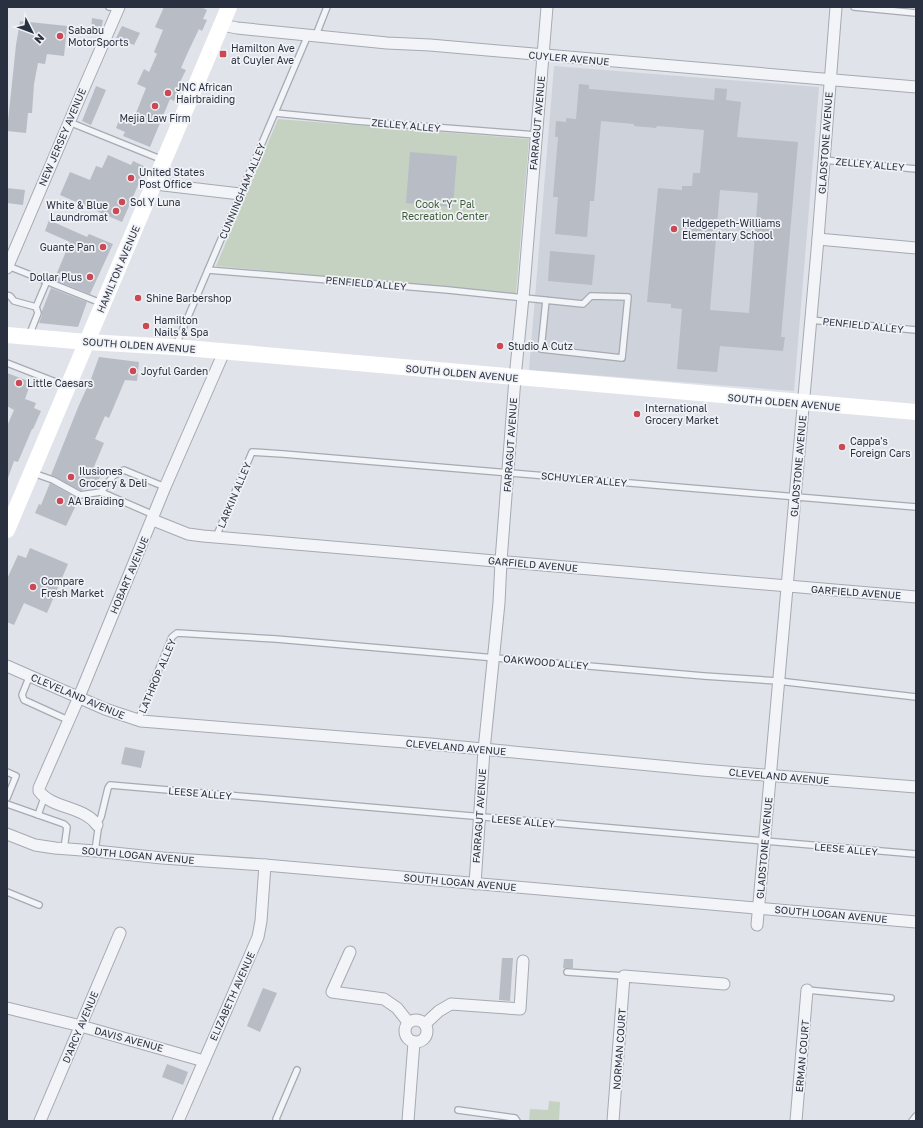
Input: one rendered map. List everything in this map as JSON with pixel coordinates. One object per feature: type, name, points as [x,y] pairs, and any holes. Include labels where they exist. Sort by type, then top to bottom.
[{"type":"main road","name":"HAMILTON AVENUE","points":[[7,530],[229,7]]},
{"type":"main road","name":"SOUTH OLDEN AVENUE","points":[[7,335],[224,352],[803,404],[916,412]]},
{"type":"street","name":"NEW JERSEY AVENUE","points":[[8,267],[116,7]]},
{"type":"street","name":"FARRAGUT AVENUE","points":[[475,884],[484,750],[499,603],[515,378],[547,7]]},
{"type":"street","name":"GLADSTONE AVENUE","points":[[757,925],[818,239],[836,7]]},
{"type":"street","name":"CUYLER AVENUE","points":[[222,25],[237,28],[387,43],[916,87]]},
{"type":"street","points":[[155,184],[240,194]]},
{"type":"street","points":[[818,239],[916,248]]},
{"type":"street","name":"HOBART AVENUE","points":[[44,798],[38,791],[39,788],[79,697],[165,487],[224,352]]},
{"type":"street","name":"GARFIELD AVENUE","points":[[154,517],[188,534],[216,538],[916,597]]},
{"type":"street","name":"CLEVELAND AVENUE","points":[[7,666],[112,711],[138,720],[702,770],[770,774],[916,788]]},
{"type":"street","points":[[44,798],[84,815],[97,825]]},
{"type":"street","name":"SOUTH LOGAN AVENUE","points":[[7,834],[35,845],[64,849],[758,907],[916,922]]},
{"type":"street","name":"ELIZABETH AVENUE","points":[[178,1121],[258,937],[265,865]]},
{"type":"street","name":"D'ARCY AVENUE","points":[[40,1121],[120,933]]},
{"type":"street","points":[[350,952],[332,992],[384,999],[397,1008],[408,1022]]},
{"type":"street","points":[[425,1024],[439,1011],[451,1004],[520,1009],[523,961]]},
{"type":"street","points":[[624,976],[724,984]]},
{"type":"street","name":"NORMAN COURT","points":[[613,1121],[624,976]]},
{"type":"street","name":"ERMAN COURT","points":[[796,1121],[807,990]]},
{"type":"street","name":"DAVIS AVENUE","points":[[7,1008],[81,1026],[204,1061]]},
{"type":"street","points":[[415,1019],[422,1021],[425,1024],[427,1031],[426,1037],[420,1042],[414,1042],[408,1039],[404,1029],[408,1022],[415,1019]]},
{"type":"street","points":[[408,1121],[414,1042]]},
{"type":"lane","name":"CUNNINGHAM ALLEY","points":[[175,348],[275,113],[327,7]]},
{"type":"lane","points":[[854,7],[916,13]]},
{"type":"lane","name":"ZELLEY ALLEY","points":[[275,113],[340,120],[536,135]]},
{"type":"lane","points":[[69,122],[164,160]]},
{"type":"lane","name":"ZELLEY ALLEY","points":[[824,160],[916,169]]},
{"type":"lane","points":[[8,267],[103,304]]},
{"type":"lane","name":"PENFIELD ALLEY","points":[[208,270],[448,290],[523,297],[583,304],[591,296],[628,297],[622,358],[541,349],[546,300]]},
{"type":"lane","points":[[28,336],[38,313],[36,307],[47,282]]},
{"type":"lane","points":[[7,295],[14,301],[36,307]]},
{"type":"lane","name":"PENFIELD ALLEY","points":[[810,320],[916,330]]},
{"type":"lane","points":[[7,363],[68,387]]},
{"type":"lane","name":"SCHUYLER ALLEY","points":[[252,452],[916,507]]},
{"type":"lane","name":"LARKIN ALLEY","points":[[216,538],[252,452]]},
{"type":"lane","points":[[101,492],[113,476],[124,470],[165,487]]},
{"type":"lane","points":[[31,473],[53,480],[80,495],[101,492],[154,517]]},
{"type":"lane","name":"OAKWOOD ALLEY","points":[[177,632],[778,681],[916,697]]},
{"type":"lane","name":"LATHROP ALLEY","points":[[138,720],[172,637],[177,632]]},
{"type":"lane","points":[[30,675],[22,695],[24,700],[68,720]]},
{"type":"lane","points":[[7,772],[16,776],[7,798]]},
{"type":"lane","name":"LEESE ALLEY","points":[[97,825],[101,817],[108,788],[110,786],[118,786],[916,854]]},
{"type":"lane","points":[[38,815],[44,798]]},
{"type":"lane","points":[[7,804],[64,824],[67,827],[64,849]]},
{"type":"lane","points":[[95,851],[98,830],[97,825]]},
{"type":"lane","points":[[7,892],[39,905]]},
{"type":"lane","points":[[567,972],[624,976]]},
{"type":"lane","points":[[807,990],[891,998]]},
{"type":"lane","points":[[277,1121],[276,1119],[297,1070]]},
{"type":"lane","points":[[458,1110],[515,1118],[517,1121]]},
{"type":"lane","points":[[912,1121],[916,1116]]},
{"type":"shaded area","name":"Hedgepeth-Williams Elementary School","points":[[554,66],[819,87],[794,391],[529,370]]},
{"type":"green space","name":"Cook \"Y\" Pal Recreation Center","points":[[278,119],[529,139],[516,294],[216,266]]},
{"type":"green space","points":[[549,1101],[560,1102],[559,1121],[529,1121],[530,1109],[548,1110]]},
{"type":"building","points":[[164,7],[201,7],[207,10],[203,19],[207,20],[202,31],[199,29],[188,52],[181,68],[186,70],[175,92],[177,92],[174,101],[170,99],[150,147],[123,136],[125,132],[116,128],[121,116],[129,120],[131,117],[134,118],[146,88],[137,84],[144,69],[149,72],[157,54],[154,52],[163,30],[155,27]]},
{"type":"building","points":[[92,18],[103,20],[101,30],[91,29]]},
{"type":"building","points":[[20,21],[67,26],[64,56],[47,54],[45,64],[38,63],[34,84],[32,113],[28,113],[26,133],[7,131]]},
{"type":"building","points":[[122,26],[140,33],[134,45],[116,38]]},
{"type":"building","points":[[579,84],[589,85],[589,89],[714,100],[715,88],[727,89],[726,100],[741,102],[737,137],[798,142],[781,337],[785,337],[783,351],[720,346],[717,372],[677,369],[682,309],[671,308],[671,304],[647,302],[658,188],[682,190],[682,186],[692,186],[693,173],[700,173],[704,130],[657,126],[656,128],[601,121],[594,201],[590,201],[587,237],[555,234],[558,197],[553,197],[558,137],[555,137],[556,121],[566,122],[566,118],[576,119]],"holes":[[[720,190],[758,193],[749,313],[710,310]]]},
{"type":"building","points":[[96,86],[106,90],[91,125],[82,121]]},
{"type":"building","points":[[410,152],[457,156],[453,207],[406,203]]},
{"type":"building","points":[[108,155],[131,165],[133,161],[146,167],[122,222],[60,195],[70,172],[90,180],[96,166],[102,168]]},
{"type":"building","points":[[7,188],[25,190],[23,205],[7,203]]},
{"type":"building","points":[[49,220],[87,237],[89,234],[113,244],[90,294],[54,280],[70,242],[45,231]]},
{"type":"building","points":[[550,251],[595,255],[592,285],[548,281]]},
{"type":"building","points":[[51,288],[87,302],[78,327],[39,323]]},
{"type":"building","points":[[99,357],[139,362],[137,381],[125,380],[109,418],[105,416],[95,439],[104,443],[93,469],[102,472],[98,481],[91,478],[86,489],[84,488],[81,491],[51,475]]},
{"type":"building","points":[[7,373],[31,382],[25,399],[36,403],[34,408],[41,411],[18,462],[14,461],[8,478],[7,426],[14,410],[7,406]]},
{"type":"building","points":[[50,483],[79,499],[66,526],[35,513],[39,504],[41,505]]},
{"type":"building","name":"Compare Fresh Market","points":[[30,548],[68,564],[47,613],[24,603],[14,625],[7,622],[7,579],[18,555],[26,558]]},
{"type":"building","points":[[125,747],[145,751],[141,768],[121,764]]},
{"type":"building","points":[[502,958],[513,958],[510,1001],[499,1000]]},
{"type":"building","points":[[564,959],[573,959],[573,968],[563,968]]},
{"type":"building","points":[[263,988],[277,993],[260,1032],[247,1026]]},
{"type":"building","points":[[167,1064],[188,1072],[183,1085],[162,1077]]},
{"type":"place","name":"Sababu MotorSports","points":[[60,36]]},
{"type":"place","name":"Hamilton Ave at Cuyler Ave","points":[[223,54]]},
{"type":"place","name":"JNC African Hairbraiding","points":[[168,93]]},
{"type":"place","name":"Mejia Law Firm","points":[[155,106]]},
{"type":"place","name":"United States Post Office","points":[[131,178]]},
{"type":"place","name":"Sol Y Luna","points":[[122,202]]},
{"type":"place","name":"White & Blue Laundromat","points":[[116,211]]},
{"type":"place","name":"Hedgepeth-Williams Elementary School","points":[[674,229]]},
{"type":"place","name":"Guante Pan","points":[[103,247]]},
{"type":"place","name":"Dollar Plus","points":[[90,277]]},
{"type":"place","name":"Shine Barbershop","points":[[138,298]]},
{"type":"place","name":"Hamilton Nails & Spa","points":[[146,326]]},
{"type":"place","name":"Studio A Cutz","points":[[500,346]]},
{"type":"place","name":"Joyful Garden","points":[[133,371]]},
{"type":"place","name":"Little Caesars","points":[[19,383]]},
{"type":"place","name":"International Grocery Market","points":[[637,414]]},
{"type":"place","name":"Cappa's Foreign Cars","points":[[842,447]]},
{"type":"place","name":"Ilusiones Grocery & Deli","points":[[71,477]]},
{"type":"place","name":"AA Braiding","points":[[60,501]]},
{"type":"place","name":"Compare Fresh Market","points":[[33,587]]}]
